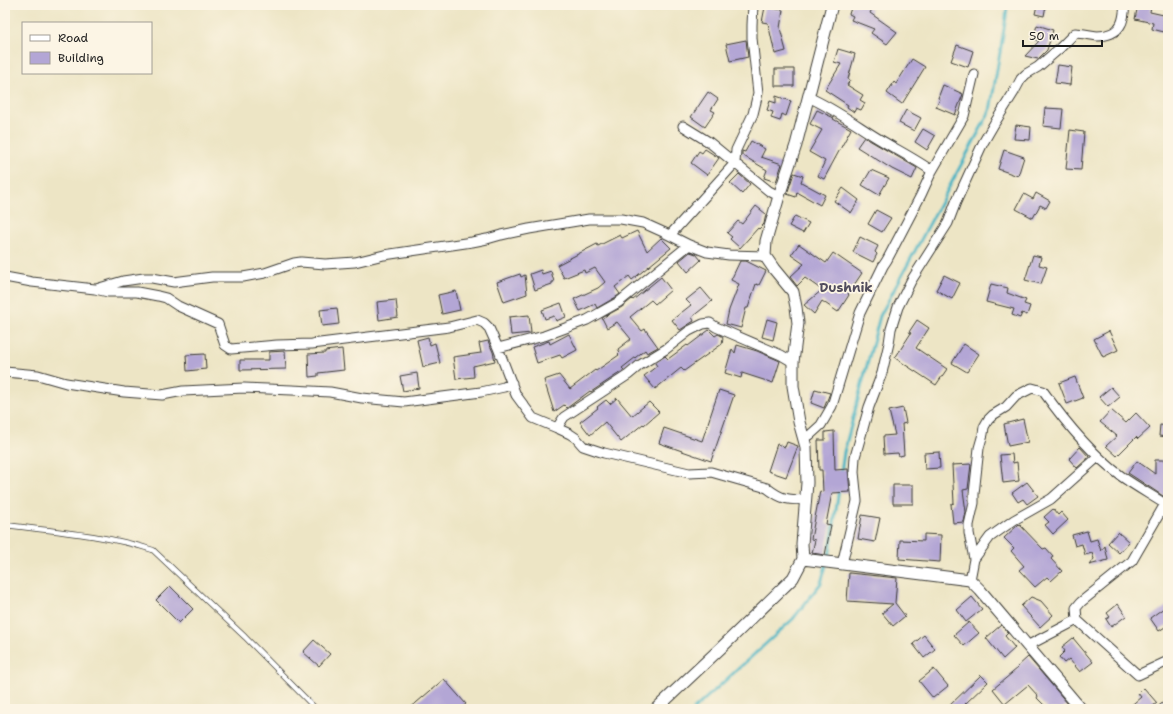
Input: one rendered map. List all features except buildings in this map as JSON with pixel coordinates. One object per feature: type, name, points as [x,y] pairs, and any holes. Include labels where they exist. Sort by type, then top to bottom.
[{"type":"street","points":[[670,235],[735,163],[736,150],[753,114],[758,93],[752,38],[753,5]]},
{"type":"street","points":[[656,709],[793,578],[803,559],[802,544],[806,499],[806,447],[799,422],[793,386],[793,362],[798,323],[796,307],[793,292],[764,256],[766,241],[796,145],[832,5]]},
{"type":"street","points":[[838,564],[857,501],[854,472],[855,457],[869,407],[882,373],[893,320],[904,294],[948,223],[983,143],[1021,79],[1026,74],[1038,67],[1075,33],[1097,36],[1111,34],[1121,24],[1125,5]]},
{"type":"street","points":[[804,437],[810,435],[821,425],[832,406],[860,313],[882,266],[887,260],[932,171],[964,116],[974,74]]},
{"type":"street","points":[[808,97],[822,103],[920,162],[932,171]]},
{"type":"street","points":[[683,126],[709,142],[769,191],[779,196]]},
{"type":"street","points":[[95,289],[123,281],[144,278],[174,282],[212,277],[243,277],[265,273],[301,262],[325,264],[355,262],[384,255],[472,242],[529,229],[589,219],[621,219],[643,223],[689,245],[715,254],[764,256]]},
{"type":"street","points":[[498,348],[544,336],[586,320],[612,306],[619,302],[689,245]]},
{"type":"street","points":[[5,277],[115,293],[136,292],[166,298],[184,309],[218,324],[225,345],[231,349],[312,344],[449,327],[477,320],[484,323],[489,328],[516,395],[533,418],[576,438],[584,446],[604,453],[689,473],[711,472],[767,488],[773,493],[793,500],[806,499]]},
{"type":"street","points":[[557,428],[564,417],[666,349],[689,331],[703,324],[710,323],[716,328],[781,355],[793,362]]},
{"type":"street","points":[[5,372],[38,375],[66,383],[124,392],[162,395],[183,391],[244,388],[330,392],[362,398],[404,402],[481,392],[504,387],[512,383]]},
{"type":"street","points":[[970,580],[974,559],[969,533],[974,503],[979,448],[984,427],[993,415],[1006,407],[1016,396],[1032,388],[1043,391],[1066,423],[1098,457],[1121,476],[1165,504],[1132,561],[1081,602],[1076,608],[1077,620],[1138,675],[1168,661]]},
{"type":"street","points":[[974,559],[990,537],[1014,520],[1051,499],[1098,457]]},
{"type":"street","points":[[803,559],[970,580],[1081,709]]},
{"type":"street","points":[[1027,646],[1077,620]]},
{"type":"street","points":[[1163,709],[1168,705]]},
{"type":"lane","points":[[5,525],[96,537],[153,550],[246,637],[316,709]]},
{"type":"waterway","points":[[841,473],[844,452],[880,316],[990,111],[1007,5]]},
{"type":"waterway","points":[[694,709],[793,619],[821,583],[830,551],[839,489]]},
{"type":"district","name":"Dushnik","points":[[846,287]]}]
